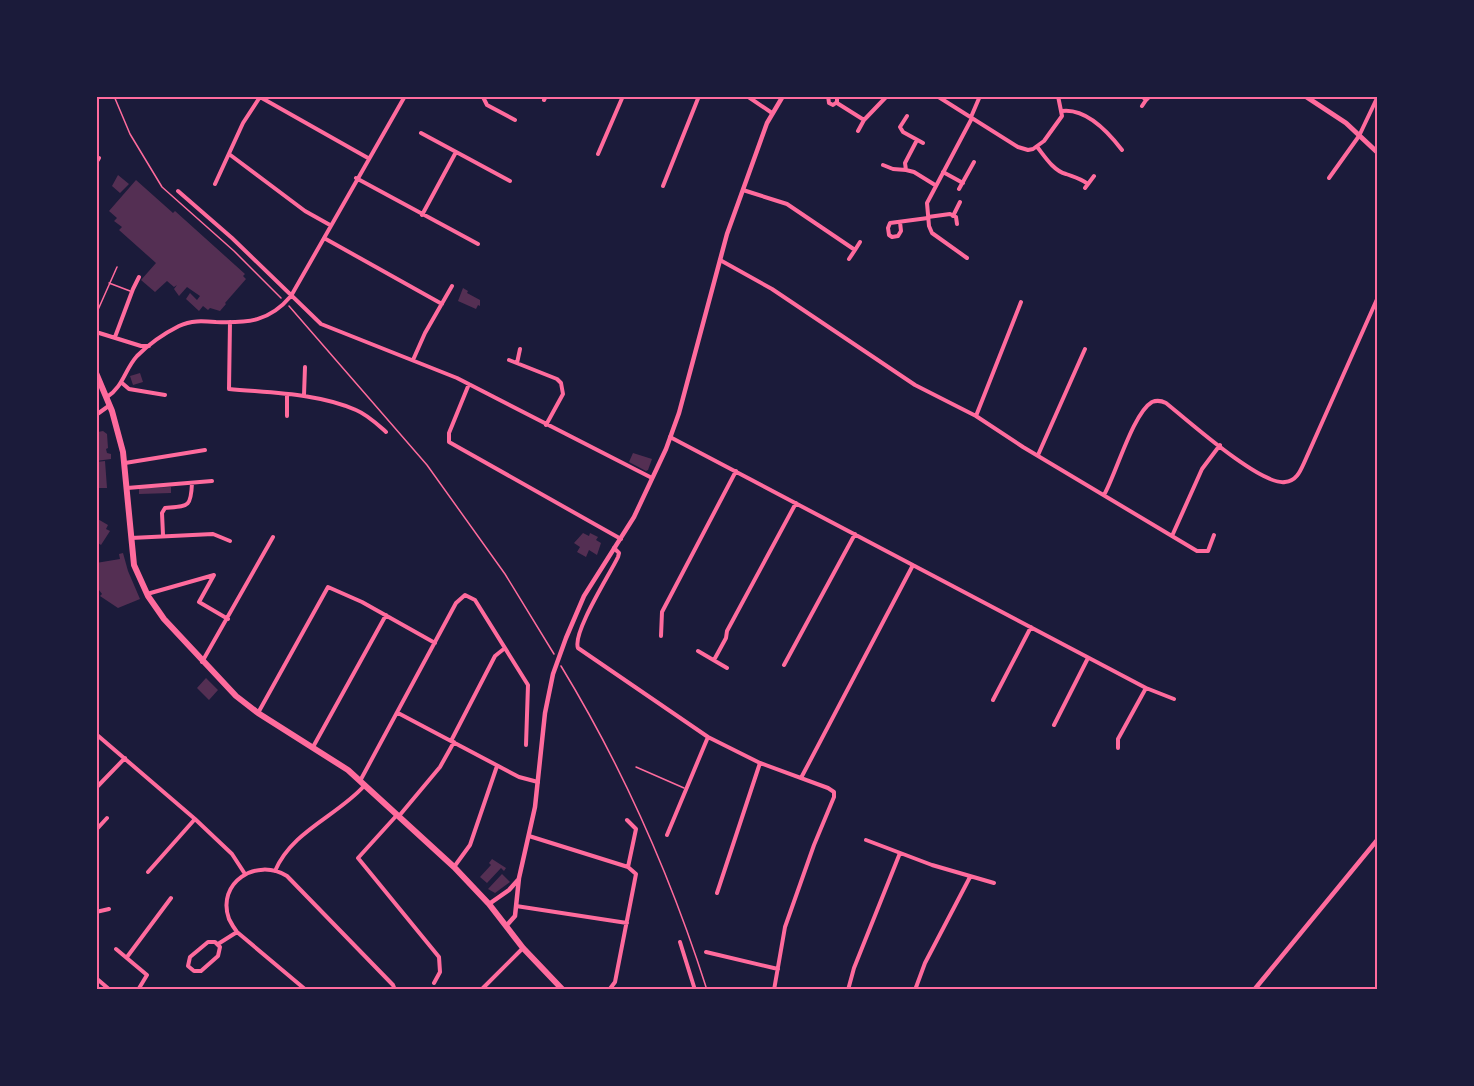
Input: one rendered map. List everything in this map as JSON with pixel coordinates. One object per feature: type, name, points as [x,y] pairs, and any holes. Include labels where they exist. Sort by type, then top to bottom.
[{"type":"main road","points":[[1305,96],[1338,117],[1378,153]]},
{"type":"main road","points":[[96,373],[110,405],[125,463],[134,565],[147,594],[168,625],[236,696],[258,713],[340,765],[363,783],[454,867],[489,904],[523,948],[563,990]]},
{"type":"street","points":[[136,357],[175,328],[188,323],[230,322],[266,317],[286,303],[405,96]]},
{"type":"street","points":[[483,96],[487,105],[514,120]]},
{"type":"street","points":[[598,154],[623,96]]},
{"type":"street","points":[[663,186],[699,96]]},
{"type":"street","points":[[747,96],[772,113]]},
{"type":"street","points":[[507,926],[514,918],[519,878],[529,836],[543,744],[545,713],[553,674],[573,619],[592,583],[621,539],[653,479],[670,438],[679,413],[719,259],[772,113],[783,96]]},
{"type":"street","points":[[828,96],[830,104],[837,103],[864,120]]},
{"type":"street","points":[[837,96],[837,103]]},
{"type":"street","points":[[858,131],[864,120],[887,96]]},
{"type":"street","points":[[937,96],[1022,149],[1028,150],[1038,148],[1060,120],[1062,111],[1058,96]]},
{"type":"street","points":[[967,258],[932,233],[928,218],[928,199],[972,118],[980,96]]},
{"type":"street","points":[[1142,96],[1146,100]]},
{"type":"street","points":[[1142,106],[1150,96]]},
{"type":"street","points":[[1329,178],[1359,136],[1378,96]]},
{"type":"street","points":[[215,184],[260,97],[368,158]]},
{"type":"street","points":[[1062,111],[1076,112],[1097,125],[1122,150]]},
{"type":"street","points":[[907,116],[900,127],[903,132],[923,143]]},
{"type":"street","points":[[421,133],[510,182]]},
{"type":"street","points":[[906,170],[905,163],[917,140]]},
{"type":"street","points":[[1038,148],[1047,160],[1063,173],[1078,177],[1087,186],[1094,176]]},
{"type":"street","points":[[422,215],[456,152]]},
{"type":"street","points":[[229,154],[305,211],[330,225]]},
{"type":"street","points":[[96,163],[99,158]]},
{"type":"street","points":[[959,189],[974,162]]},
{"type":"street","points":[[883,165],[914,172],[935,185]]},
{"type":"street","points":[[943,172],[963,183]]},
{"type":"street","points":[[357,178],[478,244]]},
{"type":"street","points":[[743,190],[787,204],[855,250]]},
{"type":"street","points":[[178,191],[232,238],[321,324],[469,384],[653,479]]},
{"type":"street","points":[[953,216],[960,202]]},
{"type":"street","points":[[900,222],[950,214],[956,217],[957,224]]},
{"type":"street","points":[[324,238],[442,304]]},
{"type":"street","points":[[849,259],[860,242]]},
{"type":"street","points":[[719,259],[772,289],[915,385],[976,416],[1038,456],[1197,551],[1209,550],[1214,535]]},
{"type":"street","points":[[115,338],[140,277]]},
{"type":"street","points":[[413,360],[425,333],[452,286]]},
{"type":"street","points":[[1104,495],[1138,420],[1154,401],[1166,403],[1248,467],[1268,478],[1285,482],[1292,480],[1299,474],[1378,297]]},
{"type":"street","points":[[976,416],[1021,302]]},
{"type":"street","points":[[230,322],[229,389],[304,395],[356,410],[386,432]]},
{"type":"street","points":[[96,332],[134,344],[146,346],[153,344]]},
{"type":"street","points":[[107,397],[122,383],[136,357],[139,348],[134,344]]},
{"type":"street","points":[[517,363],[520,349]]},
{"type":"street","points":[[1038,456],[1085,349]]},
{"type":"street","points":[[509,360],[557,379],[562,384],[563,394],[546,425]]},
{"type":"street","points":[[304,395],[305,367]]},
{"type":"street","points":[[122,383],[129,389],[165,395]]},
{"type":"street","points":[[469,384],[448,433],[449,442],[621,539]]},
{"type":"street","points":[[287,395],[287,416]]},
{"type":"street","points":[[96,415],[110,405]]},
{"type":"street","points":[[670,438],[1088,658],[1146,688],[1174,699]]},
{"type":"street","points":[[1172,536],[1200,473],[1220,446]]},
{"type":"street","points":[[125,463],[205,450]]},
{"type":"street","points":[[661,636],[662,612],[736,471]]},
{"type":"street","points":[[127,488],[212,481]]},
{"type":"street","points":[[163,535],[162,513],[165,508],[184,507],[189,504],[192,500],[192,483]]},
{"type":"street","points":[[714,660],[726,638],[727,631],[796,503]]},
{"type":"street","points":[[131,538],[213,534],[231,541]]},
{"type":"street","points":[[784,665],[855,534]]},
{"type":"street","points":[[202,662],[273,537]]},
{"type":"street","points":[[614,548],[619,553],[618,557],[594,600],[576,646],[708,737],[760,763],[833,791],[834,798],[814,845],[785,927],[774,990]]},
{"type":"street","points":[[801,778],[913,565]]},
{"type":"street","points":[[147,594],[214,575],[198,602],[228,619]]},
{"type":"street","points":[[258,713],[328,587],[386,615],[435,643]]},
{"type":"street","points":[[275,871],[279,861],[299,838],[363,783],[370,765],[456,603],[465,595],[475,600],[528,685],[526,745]]},
{"type":"street","points":[[313,747],[386,615]]},
{"type":"street","points":[[993,700],[1031,627]]},
{"type":"street","points":[[434,982],[440,972],[439,957],[358,858],[440,767],[495,656],[505,648]]},
{"type":"street","points":[[698,651],[727,668]]},
{"type":"street","points":[[1054,725],[1088,658]]},
{"type":"street","points":[[1118,748],[1118,739],[1146,688]]},
{"type":"street","points":[[398,712],[519,777],[538,782]]},
{"type":"street","points":[[96,734],[195,819],[232,854],[245,874]]},
{"type":"street","points":[[667,835],[708,737]]},
{"type":"street","points":[[96,788],[125,759]]},
{"type":"street","points":[[717,893],[760,763]]},
{"type":"street","points":[[454,867],[470,844],[497,766]]},
{"type":"street","points":[[96,830],[107,818]]},
{"type":"street","points":[[148,872],[195,819]]},
{"type":"street","points":[[627,820],[636,829],[628,867]]},
{"type":"street","points":[[529,836],[628,867],[636,874],[615,982],[609,990]]},
{"type":"street","points":[[1254,990],[1378,839]]},
{"type":"street","points":[[866,840],[970,877],[994,883]]},
{"type":"street","points":[[848,990],[854,968],[900,853]]},
{"type":"street","points":[[302,989],[237,932],[229,919],[227,907],[233,886],[245,874],[260,869],[275,871],[287,876],[393,985],[395,990]]},
{"type":"street","points":[[915,990],[925,963],[970,877]]},
{"type":"street","points":[[489,904],[509,890],[519,878]]},
{"type":"street","points":[[127,957],[171,898]]},
{"type":"street","points":[[516,906],[627,923]]},
{"type":"street","points":[[96,912],[109,909]]},
{"type":"street","points":[[218,945],[237,932]]},
{"type":"street","points":[[208,942],[215,942],[218,945],[220,948],[218,956],[201,971],[194,971],[188,966],[190,957],[208,942]]},
{"type":"street","points":[[680,942],[695,990]]},
{"type":"street","points":[[483,988],[523,948]]},
{"type":"street","points":[[116,949],[147,975],[138,990]]},
{"type":"street","points":[[706,952],[778,969]]},
{"type":"street","points":[[96,978],[108,989]]},
{"type":"lane","points":[[97,312],[117,267]]},
{"type":"lane","points":[[109,283],[132,292]]},
{"type":"lane","points":[[636,767],[686,789]]},
{"type":"path","points":[[114,96],[130,134],[162,187],[234,251],[286,303],[413,448],[505,574],[592,717],[658,854],[707,990]]},
{"type":"building","points":[[118,175],[129,184],[120,193],[112,186]]},
{"type":"building","points":[[136,180],[173,213],[175,211],[245,274],[243,276],[246,279],[220,311],[210,308],[208,310],[203,306],[199,311],[186,299],[190,293],[197,300],[200,296],[187,287],[179,296],[174,289],[177,285],[174,287],[167,281],[155,292],[141,280],[156,263],[119,230],[122,227],[114,221],[117,218],[109,211]]},
{"type":"building","points":[[463,288],[480,300],[480,306],[478,305],[476,309],[458,301]]},
{"type":"building","points":[[140,373],[143,382],[133,385],[130,376]]},
{"type":"building","points":[[103,431],[107,434],[108,448],[106,449],[107,453],[111,454],[111,459],[96,461],[96,436],[98,432]]},
{"type":"building","points":[[633,453],[652,459],[648,470],[629,462]]},
{"type":"building","points":[[105,461],[107,488],[96,488],[96,462]]},
{"type":"building","points":[[171,487],[171,493],[139,494],[139,488]]},
{"type":"building","points":[[96,518],[108,525],[106,529],[110,531],[101,545],[98,543],[96,547]]},
{"type":"building","points":[[583,533],[589,536],[590,533],[598,537],[596,540],[601,543],[597,555],[589,550],[586,557],[577,552],[580,547],[574,543]]},
{"type":"building","points":[[123,553],[140,599],[118,608],[100,596],[102,594],[96,586],[96,563],[120,559],[119,554]]},
{"type":"building","points":[[206,678],[218,690],[209,700],[197,688]]},
{"type":"building","points":[[492,859],[506,868],[504,871],[501,868],[487,883],[480,877],[491,865],[489,863]]},
{"type":"building","points":[[502,874],[510,882],[495,893],[488,889]]}]
